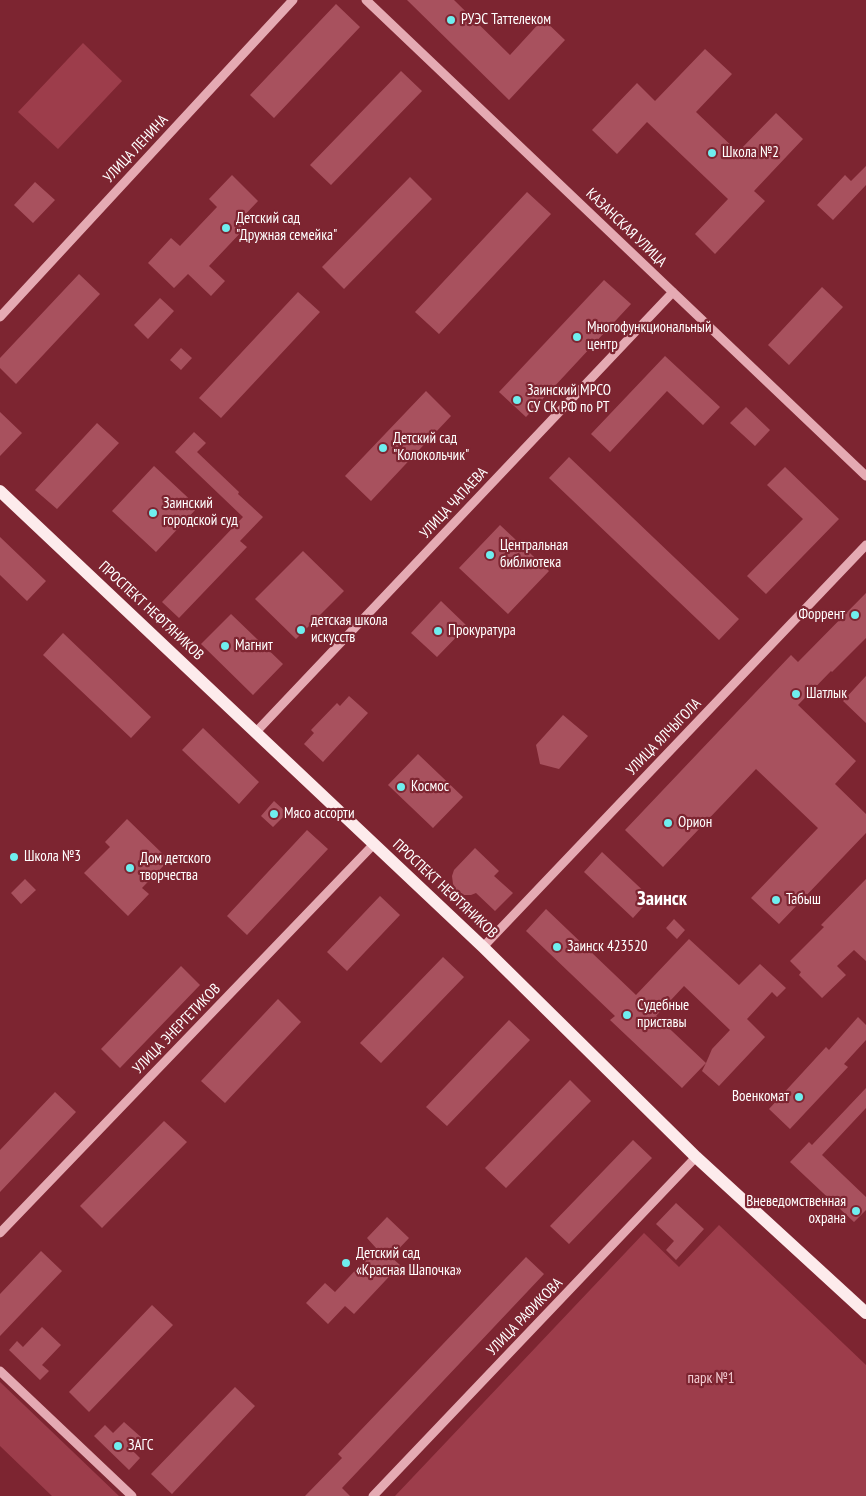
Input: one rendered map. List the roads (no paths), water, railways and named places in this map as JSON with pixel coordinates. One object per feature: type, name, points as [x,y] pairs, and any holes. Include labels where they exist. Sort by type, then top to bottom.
[{"type":"main road","name":"ПРОСПЕКТ НЕФТЯНИКОВ","points":[[0,491],[483,947],[696,1157],[866,1313]]},
{"type":"street","name":"УЛИЦА ЛЕНИНА","points":[[0,317],[293,0]]},
{"type":"street","name":"КАЗАНСКАЯ УЛИЦА","points":[[366,0],[866,476]]},
{"type":"street","name":"УЛИЦА ЧАПАЕВА","points":[[256,733],[673,292]]},
{"type":"street","name":"УЛИЦА ЯЛЧЫГОЛА","points":[[483,947],[866,545]]},
{"type":"street","name":"УЛИЦА ЭНЕРГЕТИКОВ","points":[[0,1233],[374,844]]},
{"type":"street","name":"УЛИЦА РАФИКОВА","points":[[373,1496],[696,1157]]},
{"type":"street","points":[[0,1371],[132,1496]]},
{"type":"place","name":"РУЭС Таттелеком","points":[[451,20]]},
{"type":"place","name":"Школа №2","points":[[712,153]]},
{"type":"place","name":"Детский сад \"Дружная семейка\"","points":[[226,228]]},
{"type":"place","name":"Многофункциональный центр","points":[[577,337]]},
{"type":"place","name":"Заинский МРСО СУ СК РФ по РТ","points":[[517,400]]},
{"type":"place","name":"Детский сад \"Колокольчик\"","points":[[383,448]]},
{"type":"place","name":"Заинский городской суд","points":[[153,513]]},
{"type":"place","name":"Центральная библиотека","points":[[490,555]]},
{"type":"place","name":"Форрент","points":[[855,615]]},
{"type":"place","name":"детская школа искусств","points":[[301,630]]},
{"type":"place","name":"Прокуратура","points":[[438,631]]},
{"type":"place","name":"Магнит","points":[[225,646]]},
{"type":"place","name":"Шатлык","points":[[796,694]]},
{"type":"place","name":"Космос","points":[[401,787]]},
{"type":"place","name":"Мясо ассорти","points":[[274,814]]},
{"type":"place","name":"Орион","points":[[668,823]]},
{"type":"place","name":"Школа №3","points":[[14,857]]},
{"type":"place","name":"Дом детского творчества","points":[[130,868]]},
{"type":"place","name":"Табыш","points":[[776,900]]},
{"type":"place","name":"Заинск 423520","points":[[557,947]]},
{"type":"place","name":"Судебные приставы","points":[[627,1015]]},
{"type":"place","name":"Военкомат","points":[[799,1097]]},
{"type":"place","name":"Вневедомственная охрана","points":[[856,1211]]},
{"type":"place","name":"Детский сад «Красная Шапочка»","points":[[346,1263]]},
{"type":"place","name":"ЗАГС","points":[[118,1446]]},
{"type":"district","name":"Заинск","points":[[662,899]]},
{"type":"park label","name":"парк №1","points":[[711,1379]]}]
